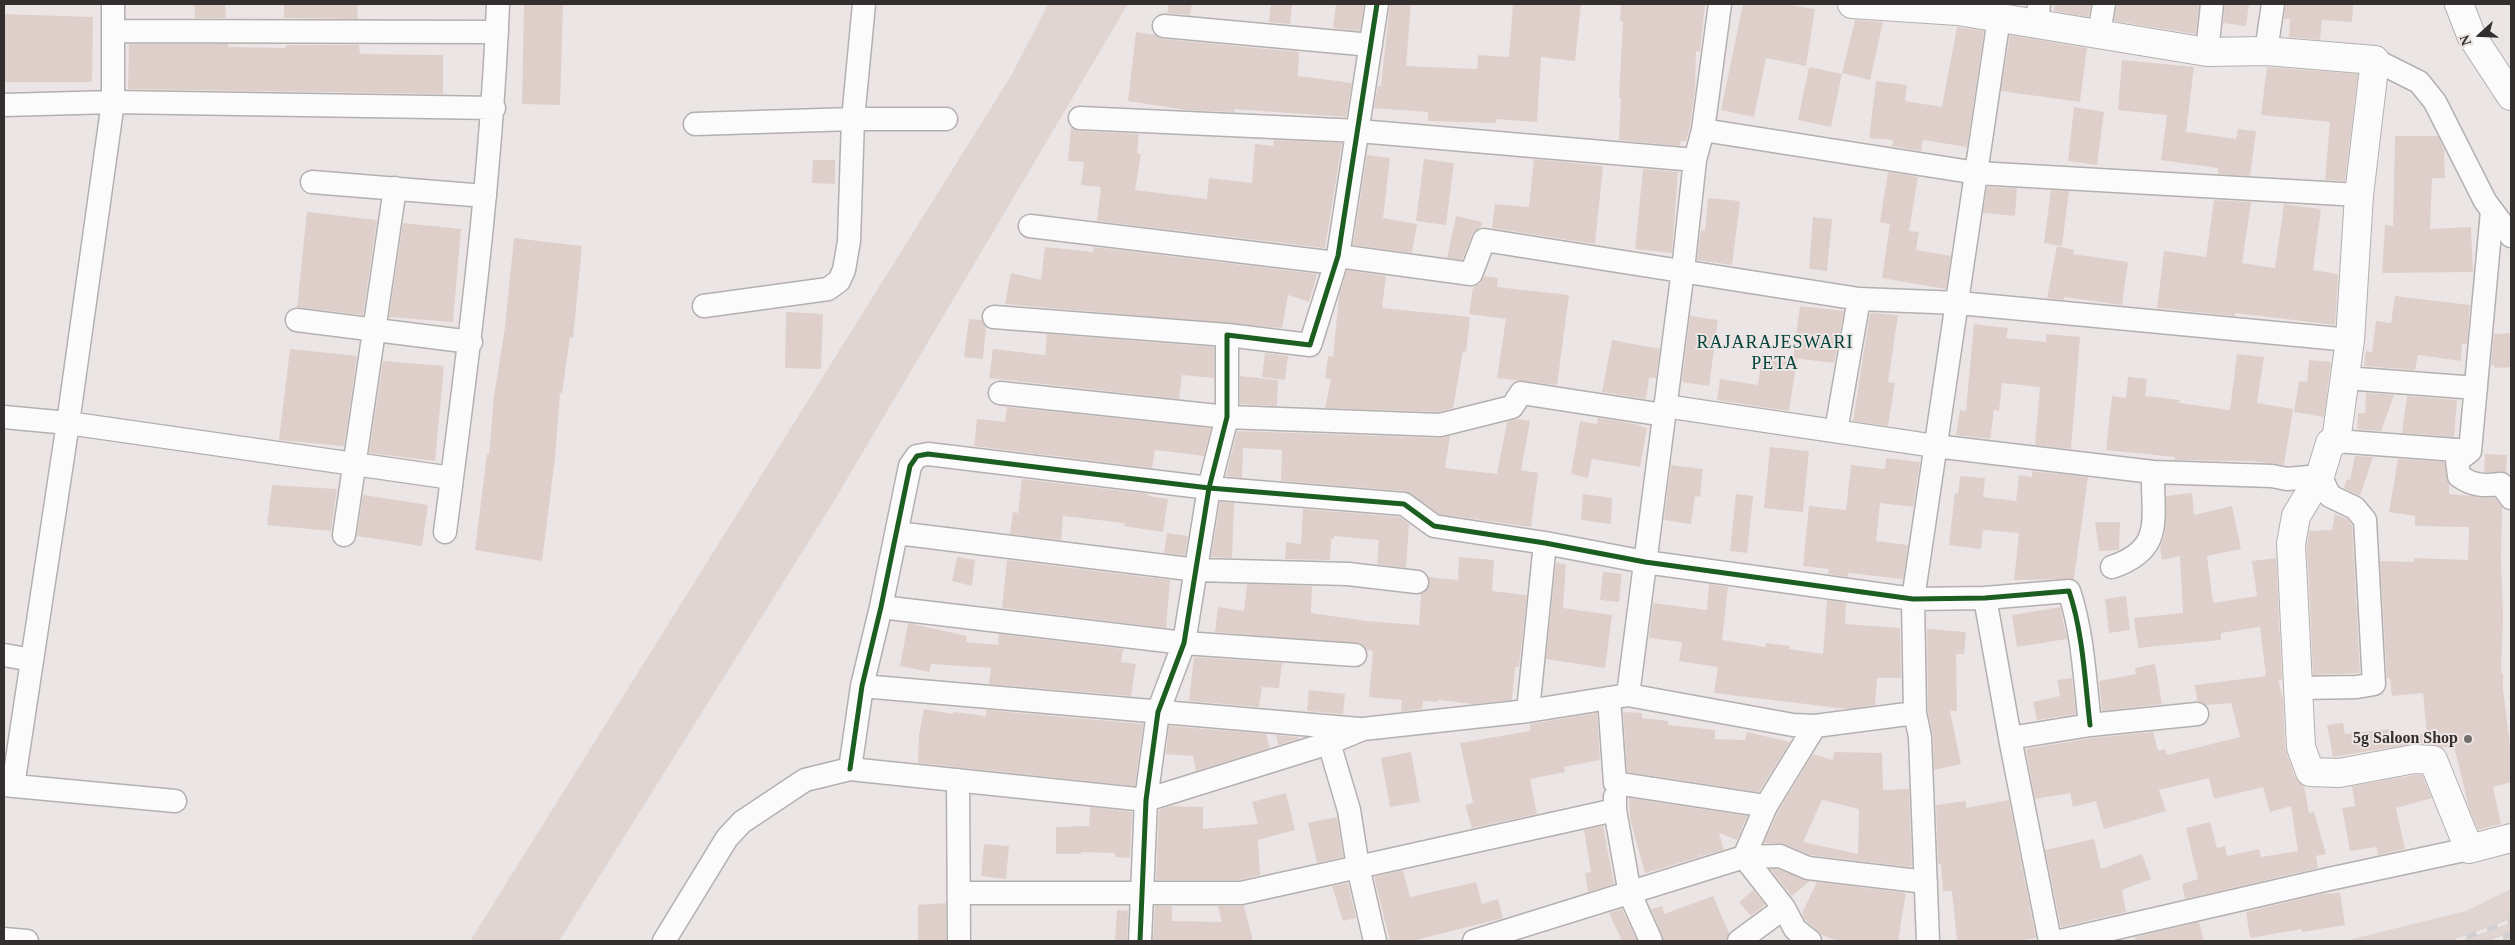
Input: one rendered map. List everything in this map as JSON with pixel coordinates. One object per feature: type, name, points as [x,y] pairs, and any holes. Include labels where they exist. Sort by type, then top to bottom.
[{"type":"street","points":[[113,4],[113,102],[68,423],[32,660],[8,786],[175,801]]},
{"type":"street","points":[[444,532],[470,342],[494,108],[498,4]]},
{"type":"street","points":[[704,306],[828,289],[839,281],[844,270],[849,241],[853,119],[864,4]]},
{"type":"street","points":[[994,317],[1226,335],[1310,345],[1337,260],[1359,131],[1376,4]]},
{"type":"street","points":[[1651,941],[1630,894],[1615,810],[1619,696],[1645,562],[1683,270],[1695,160],[1703,130],[1720,4]]},
{"type":"street","points":[[1852,4],[1958,8],[1999,18],[2038,14],[2099,32],[2206,52],[2266,51],[2375,60],[2419,82],[2435,102],[2463,161],[2492,210],[2511,236]]},
{"type":"street","points":[[2099,32],[2104,4]]},
{"type":"street","points":[[2206,52],[2212,4]]},
{"type":"street","points":[[2266,51],[2272,4]]},
{"type":"street","points":[[2459,4],[2471,35],[2511,96]]},
{"type":"street","points":[[1928,941],[1920,737],[1915,712],[1914,599],[1935,446],[1959,303],[1999,18]]},
{"type":"street","points":[[1164,26],[1371,45]]},
{"type":"street","points":[[113,31],[497,32]]},
{"type":"street","points":[[2336,441],[2350,340],[2359,195],[2375,60]]},
{"type":"street","points":[[4,105],[113,102],[494,108]]},
{"type":"street","points":[[1080,118],[1359,131],[1695,160]]},
{"type":"street","points":[[695,124],[853,119],[946,119]]},
{"type":"street","points":[[1703,130],[1977,173],[2359,195]]},
{"type":"street","points":[[312,182],[485,196]]},
{"type":"street","points":[[344,535],[395,188]]},
{"type":"street","points":[[2492,210],[2470,451],[2457,461],[2459,476],[2469,484],[2484,486],[2501,484],[2511,498]]},
{"type":"street","points":[[1030,226],[1471,274],[1484,240],[1859,299],[1959,303],[2350,340]]},
{"type":"street","points":[[1836,431],[1859,299]]},
{"type":"street","points":[[297,320],[470,342]]},
{"type":"street","points":[[1140,941],[1146,800],[1158,712],[1184,643],[1209,488],[1227,417],[1226,335]]},
{"type":"street","points":[[2345,378],[2476,388]]},
{"type":"street","points":[[1000,393],[1227,417],[1440,425],[1512,407],[1521,393],[2153,472],[2272,476],[2287,479],[2320,476]]},
{"type":"street","points":[[4,417],[68,423],[452,478]]},
{"type":"street","points":[[2469,849],[2433,760],[2414,759],[2339,773],[2310,772],[2301,747],[2291,544],[2296,516],[2320,476],[2330,443],[2336,441],[2470,451]]},
{"type":"street","points":[[850,768],[862,686],[881,607],[910,466],[917,456],[928,454],[1209,488],[1404,504],[1434,526],[1545,543],[1645,562],[1914,599],[1985,598],[2069,591],[2083,669],[2090,725]]},
{"type":"street","points":[[2112,567],[2131,560],[2142,552],[2149,542],[2152,529],[2153,472]]},
{"type":"street","points":[[2298,688],[2358,687],[2374,684],[2365,520],[2354,508],[2330,496],[2320,476]]},
{"type":"street","points":[[896,532],[1197,570],[1348,574],[1417,582]]},
{"type":"street","points":[[1528,711],[1545,543]]},
{"type":"street","points":[[1985,598],[2010,738],[2050,941]]},
{"type":"street","points":[[881,607],[1184,643],[1354,655]]},
{"type":"street","points":[[4,655],[32,660]]},
{"type":"street","points":[[862,686],[1363,729],[1528,711],[1619,696],[1793,725],[1815,726],[1915,712]]},
{"type":"street","points":[[2010,738],[2090,725],[2197,714]]},
{"type":"street","points":[[1744,857],[1766,806],[1815,726]]},
{"type":"street","points":[[664,941],[727,838],[742,822],[805,780],[850,768],[1146,800],[1329,743],[1363,729]]},
{"type":"street","points":[[1329,743],[1348,810],[1358,867],[1375,941]]},
{"type":"street","points":[[958,780],[959,941]]},
{"type":"street","points":[[1615,783],[1766,806]]},
{"type":"street","points":[[960,893],[1241,893],[1615,810]]},
{"type":"street","points":[[2060,941],[2511,838]]},
{"type":"street","points":[[1474,941],[1744,857],[1780,856],[1808,868],[1926,882]]},
{"type":"street","points":[[1744,857],[1784,908],[1795,930],[1810,941]]},
{"type":"street","points":[[1739,941],[1784,908]]},
{"type":"street","points":[[4,938],[27,941]]},
{"type":"shaded area","points":[[1048,4],[1128,4],[834,501],[559,941],[470,941],[1012,74]]},
{"type":"shaded area","points":[[2511,889],[2511,941],[2344,941],[2466,911]]},
{"type":"building","points":[[194,4],[225,4],[226,18],[195,18]]},
{"type":"building","points":[[284,4],[357,4],[358,19],[284,18]]},
{"type":"building","points":[[524,4],[563,4],[560,105],[522,104]]},
{"type":"building","points":[[1169,4],[1192,4],[1190,15],[1167,13]]},
{"type":"building","points":[[1271,4],[1292,4],[1290,24],[1269,22]]},
{"type":"building","points":[[1336,4],[1364,4],[1360,31],[1333,28]]},
{"type":"building","points":[[1390,4],[1411,4],[1406,66],[1477,69],[1478,55],[1509,57],[1513,4],[1581,4],[1575,61],[1541,57],[1537,122],[1496,119],[1496,123],[1428,121],[1428,112],[1374,108],[1378,86],[1381,86]]},
{"type":"building","points":[[1621,4],[1705,4],[1700,52],[1696,51],[1695,89],[1690,127],[1686,141],[1681,141],[1680,146],[1619,140],[1623,21],[1620,21]]},
{"type":"building","points":[[1743,4],[1782,4],[1815,9],[1806,66],[1766,58],[1754,117],[1721,110]]},
{"type":"building","points":[[2055,4],[2091,4],[2088,17],[2054,11]]},
{"type":"building","points":[[2117,4],[2199,4],[2196,34],[2114,21]]},
{"type":"building","points":[[2225,4],[2249,4],[2246,26],[2223,23]]},
{"type":"building","points":[[2286,4],[2353,4],[2352,22],[2322,20],[2320,40],[2289,37],[2290,19],[2284,19]]},
{"type":"building","points":[[4,14],[93,17],[92,82],[4,82]]},
{"type":"building","points":[[1855,20],[1883,22],[1870,80],[1842,73]]},
{"type":"building","points":[[1957,27],[1984,31],[1967,147],[1923,140],[1921,151],[1892,146],[1893,140],[1869,138],[1876,81],[1907,85],[1905,101],[1942,107]]},
{"type":"building","points":[[1136,32],[1155,35],[1163,39],[1299,52],[1298,76],[1352,83],[1346,117],[1234,109],[1234,112],[1186,110],[1128,101]]},
{"type":"building","points":[[2010,35],[2087,48],[2080,102],[2001,91]]},
{"type":"building","points":[[129,44],[228,44],[228,47],[286,48],[286,45],[359,45],[360,54],[443,55],[443,94],[128,89]]},
{"type":"building","points":[[2122,60],[2194,67],[2186,132],[2236,139],[2238,129],[2256,131],[2250,176],[2218,174],[2218,168],[2161,160],[2167,115],[2118,110]]},
{"type":"building","points":[[1809,67],[1842,74],[1831,127],[1798,120]]},
{"type":"building","points":[[2267,67],[2358,74],[2345,181],[2325,180],[2330,122],[2261,115]]},
{"type":"building","points":[[2074,107],[2104,112],[2097,165],[2068,161]]},
{"type":"building","points":[[1071,128],[1079,131],[1139,134],[1137,153],[1141,154],[1135,190],[1207,199],[1209,178],[1252,183],[1255,144],[1273,146],[1274,140],[1342,143],[1325,248],[1097,221],[1101,187],[1081,185],[1084,162],[1068,161]]},
{"type":"building","points":[[2395,136],[2438,136],[2444,150],[2445,178],[2432,178],[2430,229],[2471,227],[2473,272],[2382,273],[2385,225],[2393,226]]},
{"type":"building","points":[[1367,155],[1390,158],[1383,218],[1417,224],[1412,253],[1353,245]]},
{"type":"building","points":[[1424,159],[1454,163],[1446,225],[1416,221]]},
{"type":"building","points":[[1534,159],[1603,166],[1595,244],[1492,228],[1495,204],[1529,207]]},
{"type":"building","points":[[813,160],[835,160],[835,184],[812,183]]},
{"type":"building","points":[[1643,169],[1678,172],[1672,253],[1635,249]]},
{"type":"building","points":[[1888,172],[1918,177],[1909,231],[1919,232],[1916,250],[1951,256],[1946,289],[1882,278],[1890,224],[1880,222]]},
{"type":"building","points":[[1987,187],[2017,188],[2015,216],[1983,213]]},
{"type":"building","points":[[2051,190],[2069,191],[2062,246],[2044,243]]},
{"type":"building","points":[[1708,198],[1740,201],[1732,265],[1697,260],[1701,230],[1705,231]]},
{"type":"building","points":[[2214,200],[2251,202],[2242,263],[2275,268],[2284,204],[2321,209],[2313,270],[2338,274],[2335,325],[2235,313],[2235,316],[2157,308],[2164,251],[2206,257]]},
{"type":"building","points":[[307,212],[377,220],[363,315],[297,307]]},
{"type":"building","points":[[1456,216],[1482,222],[1481,227],[1472,235],[1462,260],[1447,258]]},
{"type":"building","points":[[1813,217],[1832,219],[1827,271],[1809,269]]},
{"type":"building","points":[[403,223],[461,229],[453,322],[389,317]]},
{"type":"building","points":[[514,238],[582,246],[573,338],[570,337],[562,393],[560,393],[555,458],[542,561],[475,550],[487,454],[489,454],[494,396],[505,327]]},
{"type":"building","points":[[2057,246],[2074,250],[2073,254],[2128,262],[2122,305],[2064,297],[2064,300],[2047,298]]},
{"type":"building","points":[[1045,247],[1093,252],[1094,247],[1317,274],[1309,302],[1288,295],[1282,328],[1005,304],[1011,273],[1041,280]]},
{"type":"building","points":[[1347,270],[1386,276],[1382,308],[1470,317],[1466,352],[1463,351],[1453,408],[1439,412],[1325,408],[1331,379],[1325,379],[1328,356],[1333,357],[1339,295]]},
{"type":"building","points":[[1484,276],[1498,278],[1497,287],[1569,295],[1557,385],[1497,378],[1506,319],[1469,314],[1473,287],[1480,284]]},
{"type":"building","points":[[2395,296],[2470,305],[2467,344],[2462,344],[2461,361],[2418,355],[2415,370],[2364,366],[2366,351],[2372,352],[2376,321],[2391,323]]},
{"type":"building","points":[[1800,306],[1844,311],[1834,363],[1793,358]]},
{"type":"building","points":[[786,312],[823,314],[821,369],[785,368]]},
{"type":"building","points":[[1870,313],[1898,315],[1888,382],[1895,383],[1888,426],[1853,421]]},
{"type":"building","points":[[1690,316],[1718,320],[1709,386],[1682,382]]},
{"type":"building","points":[[969,319],[982,320],[986,327],[983,359],[964,357]]},
{"type":"building","points":[[1974,324],[2008,328],[2006,338],[2046,342],[2046,334],[2080,337],[2071,449],[2035,445],[2040,387],[2002,383],[1999,411],[1994,410],[1990,439],[1956,435],[1960,410],[1966,411]]},
{"type":"building","points":[[2511,333],[2511,367],[2495,368],[2494,365],[2491,365],[2494,334]]},
{"type":"building","points":[[1047,334],[1214,347],[1214,378],[1182,375],[1179,399],[989,378],[993,349],[1045,355]]},
{"type":"building","points":[[1612,340],[1660,349],[1656,378],[1649,378],[1646,399],[1602,392]]},
{"type":"building","points":[[290,349],[357,356],[344,446],[279,440]]},
{"type":"building","points":[[1265,353],[1288,356],[1285,380],[1262,377]]},
{"type":"building","points":[[1762,354],[1797,359],[1789,411],[1717,400],[1720,379],[1758,385]]},
{"type":"building","points":[[2237,354],[2264,357],[2257,403],[2293,409],[2284,465],[2249,461],[2175,460],[2175,457],[2106,450],[2112,396],[2126,398],[2128,377],[2147,379],[2145,396],[2180,400],[2179,403],[2230,410]]},
{"type":"building","points":[[2309,360],[2331,362],[2324,417],[2294,412],[2299,381],[2307,382]]},
{"type":"building","points":[[383,361],[444,366],[435,461],[369,453]]},
{"type":"building","points":[[1240,376],[1278,380],[1277,406],[1240,404]]},
{"type":"building","points":[[2366,393],[2394,395],[2381,431],[2357,429],[2358,413],[2365,413]]},
{"type":"building","points":[[2407,396],[2457,400],[2454,437],[2402,433]]},
{"type":"building","points":[[1007,407],[1211,428],[1204,456],[1155,450],[1152,468],[974,446],[977,419],[1005,422]]},
{"type":"building","points":[[1598,418],[1641,425],[1641,427],[1647,428],[1640,467],[1592,459],[1588,478],[1571,474],[1580,421],[1597,424]]},
{"type":"building","points":[[1517,419],[1530,421],[1521,470],[1538,473],[1531,527],[1439,514],[1405,491],[1281,481],[1282,450],[1243,448],[1242,478],[1226,476],[1237,431],[1440,438],[1450,436],[1445,468],[1497,474],[1507,422]]},
{"type":"building","points":[[1770,447],[1809,451],[1803,512],[1764,508]]},
{"type":"building","points":[[2485,454],[2507,455],[2506,472],[2484,472]]},
{"type":"building","points":[[2355,456],[2373,457],[2360,496],[2344,488],[2347,479],[2350,480]]},
{"type":"building","points":[[1886,458],[1920,462],[1913,507],[1880,503],[1876,541],[1908,545],[1903,579],[1848,573],[1848,577],[1828,574],[1829,569],[1803,566],[1809,506],[1846,510],[1851,465],[1885,469]]},
{"type":"building","points":[[2398,459],[2444,462],[2449,494],[2495,498],[2502,507],[2503,616],[2501,673],[2503,673],[2503,689],[2511,754],[2511,782],[2493,787],[2501,824],[2478,830],[2469,808],[2454,746],[2442,747],[2434,744],[2411,744],[2333,757],[2327,725],[2343,723],[2345,734],[2390,729],[2391,739],[2427,733],[2423,693],[2392,696],[2390,678],[2387,678],[2380,561],[2414,562],[2414,558],[2468,560],[2469,527],[2415,526],[2415,516],[2389,512]]},
{"type":"building","points":[[1671,465],[1703,469],[1700,497],[1695,496],[1691,524],[1664,520]]},
{"type":"building","points":[[2032,471],[2088,477],[2074,579],[2014,580],[2019,533],[1983,530],[1981,549],[1949,545],[1955,493],[1958,494],[1960,476],[1985,478],[1983,497],[2016,501],[2019,475],[2032,477]]},
{"type":"building","points":[[1022,479],[1149,494],[1148,496],[1168,499],[1163,532],[1124,526],[1125,523],[1063,516],[1061,540],[1010,534],[1013,512],[1018,513]]},
{"type":"building","points":[[272,485],[337,489],[331,531],[267,525]]},
{"type":"building","points":[[2192,493],[2194,515],[2232,506],[2241,549],[2207,556],[2213,603],[2257,596],[2252,561],[2276,558],[2282,680],[2278,680],[2283,698],[2285,748],[2295,777],[2304,786],[2309,813],[2314,812],[2326,854],[2316,856],[2318,868],[2185,899],[2182,884],[2198,879],[2186,828],[2210,822],[2217,848],[2225,846],[2227,856],[2259,849],[2261,857],[2298,851],[2291,806],[2270,812],[2263,787],[2214,799],[2209,778],[2159,790],[2166,811],[2104,829],[2096,801],[2073,807],[2070,793],[2035,799],[2026,749],[2092,738],[2153,732],[2158,751],[2165,749],[2167,755],[2240,737],[2231,703],[2206,705],[2197,701],[2195,685],[2266,676],[2260,627],[2221,633],[2221,640],[2138,648],[2134,618],[2183,613],[2180,556],[2162,560],[2160,547],[2165,534],[2166,496]]},
{"type":"building","points":[[1583,494],[1612,498],[1611,524],[1581,520]]},
{"type":"building","points":[[1736,494],[1753,496],[1747,553],[1730,551]]},
{"type":"building","points":[[363,495],[428,505],[422,546],[357,536]]},
{"type":"building","points":[[1220,502],[1234,503],[1232,558],[1211,557]]},
{"type":"building","points":[[1303,509],[1399,517],[1409,524],[1406,568],[1377,564],[1379,540],[1334,536],[1334,539],[1331,539],[1330,560],[1285,559],[1286,542],[1301,544]]},
{"type":"building","points":[[2335,514],[2347,519],[2352,525],[2360,673],[2313,675],[2307,545],[2309,531],[2332,530]]},
{"type":"building","points":[[2095,522],[2120,522],[2119,550],[2099,551]]},
{"type":"building","points":[[1167,533],[1188,536],[1185,555],[1164,553]]},
{"type":"building","points":[[957,557],[975,560],[972,586],[952,581]]},
{"type":"building","points":[[1459,557],[1494,560],[1492,591],[1527,595],[1519,667],[1515,667],[1512,700],[1474,704],[1438,700],[1438,702],[1423,701],[1422,709],[1401,712],[1402,700],[1369,697],[1373,651],[1367,650],[1362,644],[1215,632],[1218,607],[1244,611],[1247,584],[1312,586],[1311,613],[1366,621],[1419,625],[1421,594],[1428,589],[1429,577],[1458,580]]},
{"type":"building","points":[[1007,560],[1170,580],[1166,628],[1002,608]]},
{"type":"building","points":[[1556,563],[1566,564],[1563,608],[1612,615],[1605,668],[1546,659]]},
{"type":"building","points":[[1603,572],[1622,574],[1619,602],[1600,600]]},
{"type":"building","points":[[1709,584],[1728,587],[1722,640],[1765,647],[1766,643],[1790,646],[1789,649],[1823,654],[1827,600],[1846,603],[1845,624],[1900,628],[1901,678],[1877,678],[1875,705],[1847,709],[1714,693],[1718,667],[1679,661],[1682,642],[1649,638],[1653,603],[1707,610]]},
{"type":"building","points":[[2126,596],[2130,630],[2109,633],[2105,599]]},
{"type":"building","points":[[2060,607],[2067,639],[2017,647],[2012,615]]},
{"type":"building","points":[[908,623],[967,636],[966,642],[998,645],[999,634],[1123,649],[1121,662],[1136,664],[1131,696],[989,684],[991,668],[931,664],[929,672],[900,666]]},
{"type":"building","points":[[1927,629],[1966,632],[1964,654],[1956,654],[1957,711],[1950,711],[1961,764],[1934,770],[1933,736],[1928,712]]},
{"type":"building","points":[[1194,657],[1282,663],[1279,688],[1262,687],[1259,707],[1189,701]]},
{"type":"building","points":[[2155,664],[2162,704],[2102,711],[2099,681],[2136,674],[2135,668]]},
{"type":"building","points":[[2072,678],[2076,714],[2037,720],[2033,702],[2060,696],[2057,680]]},
{"type":"building","points":[[1309,690],[1345,694],[1343,714],[1307,711]]},
{"type":"building","points":[[924,709],[953,714],[953,712],[986,716],[986,710],[1143,724],[1135,786],[918,763],[919,735]]},
{"type":"building","points":[[1623,712],[1642,713],[1642,718],[1668,721],[1668,725],[1715,730],[1715,739],[1745,740],[1747,732],[1790,742],[1759,792],[1627,772]]},
{"type":"building","points":[[1597,713],[1600,760],[1564,767],[1565,772],[1530,779],[1537,814],[1472,828],[1465,805],[1473,803],[1460,743],[1530,731],[1530,724]]},
{"type":"building","points":[[1169,726],[1266,734],[1270,748],[1196,771],[1193,756],[1166,754]]},
{"type":"building","points":[[1276,735],[1298,737],[1298,739],[1278,745]]},
{"type":"building","points":[[1411,752],[1420,802],[1390,807],[1381,758]]},
{"type":"building","points":[[1834,752],[1882,753],[1883,790],[1909,789],[1912,865],[1910,867],[1811,855],[1785,844],[1764,843],[1778,812],[1813,754],[1833,760]],"holes":[[[1822,800],[1859,809],[1858,854],[1803,842]]]},
{"type":"building","points":[[2422,775],[2432,798],[2396,808],[2405,849],[2378,855],[2377,847],[2350,851],[2342,808],[2355,806],[2352,786]]},
{"type":"building","points":[[1286,793],[1295,830],[1258,840],[1260,875],[1240,880],[1156,880],[1159,810],[1170,806],[1203,807],[1203,829],[1258,824],[1252,802]]},
{"type":"building","points":[[1629,798],[1747,816],[1737,840],[1719,833],[1724,850],[1701,856],[1698,852],[1700,857],[1645,873],[1630,819]]},
{"type":"building","points":[[2009,800],[2036,938],[2016,941],[1957,941],[1952,891],[1943,891],[1941,864],[1938,864],[1936,805],[1966,801],[1966,808]]},
{"type":"building","points":[[1090,807],[1132,812],[1130,858],[1115,857],[1115,853],[1081,852],[1081,854],[1056,854],[1056,827],[1089,826]]},
{"type":"building","points":[[1337,817],[1343,857],[1317,863],[1308,823]]},
{"type":"building","points":[[1603,826],[1614,884],[1588,892],[1585,873],[1591,872],[1584,830]]},
{"type":"building","points":[[2094,839],[2101,869],[2142,854],[2151,879],[2122,890],[2126,912],[2061,927],[2045,850]]},
{"type":"building","points":[[984,844],[1009,846],[1006,879],[981,876]]},
{"type":"building","points":[[1770,869],[1777,869],[1810,881],[1792,896]]},
{"type":"building","points":[[1403,870],[1410,897],[1476,882],[1482,904],[1498,899],[1503,918],[1412,941],[1390,941],[1374,877]]},
{"type":"building","points":[[1817,882],[1906,893],[1898,941],[1838,941],[1822,935],[1805,920],[1802,913]]},
{"type":"building","points":[[1348,883],[1356,918],[1343,921],[1332,886]]},
{"type":"building","points":[[1753,890],[1765,905],[1751,916],[1739,902]]},
{"type":"building","points":[[2340,893],[2345,925],[2302,932],[2302,929],[2250,938],[2246,912],[2322,894]]},
{"type":"building","points":[[1713,896],[1729,933],[1726,941],[1664,941],[1651,909],[1662,906],[1664,914]]},
{"type":"building","points":[[946,903],[946,941],[918,941],[918,905]]},
{"type":"building","points":[[1155,906],[1172,906],[1172,921],[1222,922],[1218,906],[1244,906],[1253,941],[1153,941]]},
{"type":"building","points":[[1622,909],[1637,941],[1622,941],[1609,913]]},
{"type":"building","points":[[1117,910],[1128,911],[1127,941],[1115,941]]},
{"type":"building","points":[[2199,922],[2204,941],[2136,941],[2135,937]]},
{"type":"railway","points":[[2456,941],[2511,921]]},
{"type":"railway","points":[[2493,941],[2511,934]]},
{"type":"cycle path","points":[[1140,941],[1146,800],[1158,712],[1184,643],[1209,488],[1227,417],[1227,335],[1310,345],[1338,256],[1377,4]]},
{"type":"cycle path","points":[[850,769],[862,686],[881,607],[910,466],[917,456],[928,454],[1209,488],[1404,504],[1434,526],[1545,543],[1645,562],[1913,599],[1985,598],[2069,591],[2080,640],[2090,725]]},
{"type":"place","name":"5g Saloon Shop","points":[[2468,739]]},
{"type":"district","name":"RAJARAJESWARI PETA","points":[[1775,353]]}]
